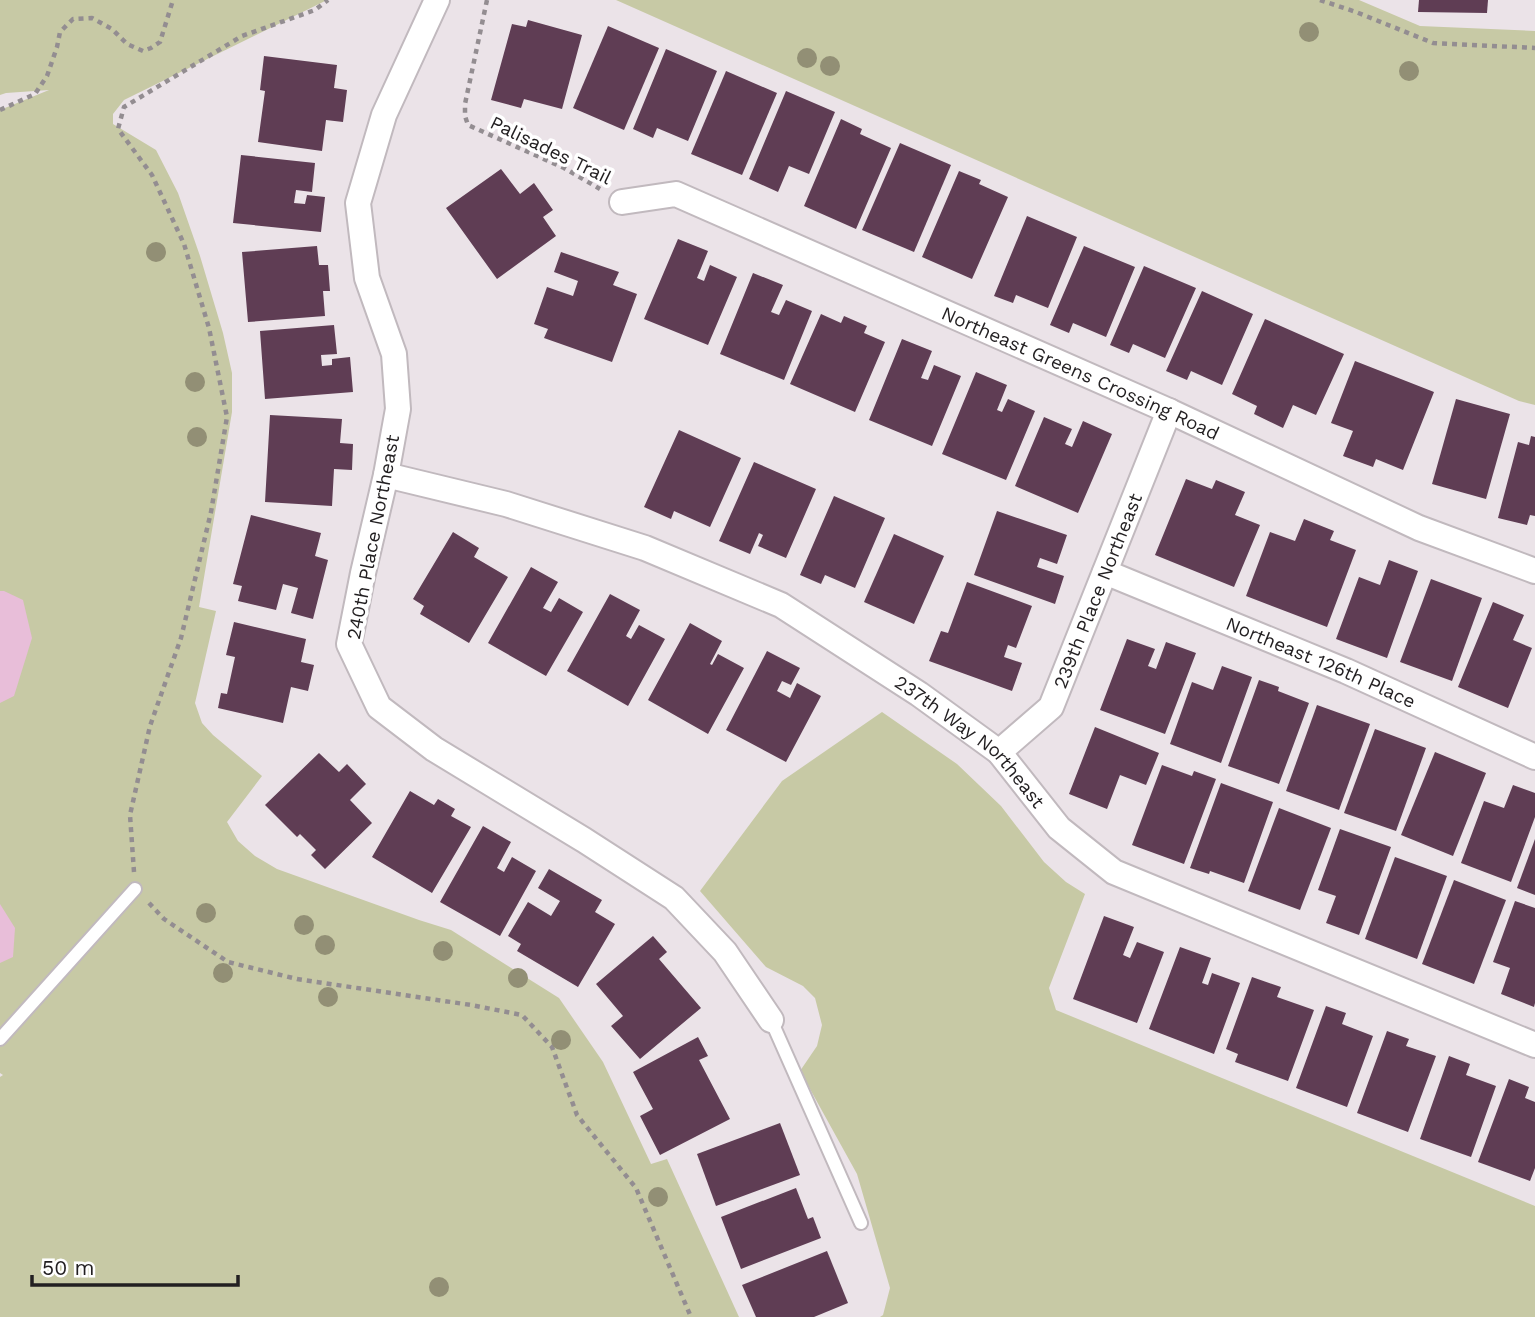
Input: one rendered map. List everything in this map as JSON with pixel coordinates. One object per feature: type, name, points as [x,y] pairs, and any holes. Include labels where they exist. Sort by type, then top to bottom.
[{"type":"street","name":"240th Place Northeast","points":[[437,0],[384,115],[358,203],[367,278],[394,354],[398,409],[349,644],[379,706],[434,749],[674,898],[725,952],[771,1020]]},
{"type":"street","name":"Northeast Greens Crossing Road","points":[[622,202],[676,194],[1170,411],[1419,528],[1535,571]]},
{"type":"street","name":"239th Place Northeast","points":[[999,752],[1051,707],[1170,411]]},
{"type":"street","name":"237th Way Northeast","points":[[386,475],[506,504],[645,548],[781,605],[919,694],[999,752],[1059,828],[1114,872],[1535,1045]]},
{"type":"street","name":"Northeast 126th Place","points":[[1105,572],[1346,671],[1535,757]]},
{"type":"lane","points":[[0,1039],[135,889]]},
{"type":"lane","points":[[771,1020],[861,1223]]},
{"type":"path","points":[[0,110],[35,94],[47,76],[60,32],[73,19],[92,18],[112,29],[127,44],[144,51],[160,42],[173,0]]},
{"type":"path","points":[[328,0],[315,10],[242,36],[124,107],[118,129],[152,175],[184,244],[209,328],[227,417],[211,512],[181,638],[150,726],[130,815],[135,889],[164,919],[228,962],[297,979],[471,1004],[522,1015],[552,1047],[577,1115],[636,1188],[691,1317]]},
{"type":"path","name":"Palisades Trail","points":[[487,0],[466,104],[465,116],[468,125],[564,167],[622,202]]},
{"type":"path","points":[[1320,0],[1433,43],[1535,48]]},
{"type":"green space","points":[[0,0],[327,0],[124,100],[113,114],[113,124],[156,150],[178,193],[200,256],[232,373],[232,412],[199,607],[216,611],[195,703],[202,723],[213,735],[262,776],[227,822],[238,841],[255,856],[277,869],[451,930],[559,998],[603,1062],[651,1164],[667,1159],[739,1317],[0,1317],[0,1077],[3,1075],[0,1073],[0,110],[49,90],[0,95]]},
{"type":"green space","points":[[616,0],[1359,0],[1420,26],[1535,31],[1535,405],[1519,401]]},
{"type":"green space","points":[[882,712],[957,764],[1001,806],[1044,862],[1066,882],[1085,894],[1049,988],[1056,1010],[1535,1206],[1535,1317],[880,1317],[883,1315],[890,1288],[857,1174],[800,1071],[817,1046],[822,1025],[815,998],[803,986],[766,967],[700,891],[782,781]]},
{"type":"shaded area","points":[[0,591],[23,600],[32,638],[14,696],[0,703]]},
{"type":"shaded area","points":[[0,904],[15,928],[13,957],[0,963]]},
{"type":"building","points":[[1419,0],[1488,0],[1487,13],[1418,12]]},
{"type":"building","points":[[528,20],[582,35],[562,109],[524,99],[521,108],[491,100],[512,24],[526,27]]},
{"type":"building","points":[[608,26],[659,48],[624,130],[573,108]]},
{"type":"building","points":[[666,49],[717,71],[688,141],[657,128],[653,138],[633,129]]},
{"type":"building","points":[[264,56],[337,65],[334,88],[347,90],[343,122],[326,120],[322,151],[258,142],[265,91],[260,90]]},
{"type":"building","points":[[726,71],[777,93],[742,175],[691,154]]},
{"type":"building","points":[[786,91],[835,112],[809,174],[789,166],[778,192],[749,179]]},
{"type":"building","points":[[841,119],[862,129],[860,134],[891,148],[856,229],[804,206]]},
{"type":"building","points":[[900,143],[951,165],[914,252],[862,230]]},
{"type":"building","points":[[241,155],[315,163],[312,192],[296,190],[294,203],[305,204],[307,195],[325,197],[321,232],[233,223]]},
{"type":"building","points":[[501,169],[520,194],[534,183],[553,210],[543,217],[556,236],[497,279],[446,208]]},
{"type":"building","points":[[959,171],[981,180],[979,184],[1008,197],[972,279],[922,257]]},
{"type":"building","points":[[1027,216],[1077,237],[1048,308],[1016,295],[1013,303],[994,296]]},
{"type":"building","points":[[678,239],[708,251],[697,278],[704,281],[710,265],[737,277],[708,345],[644,319]]},
{"type":"building","points":[[317,246],[319,265],[328,265],[330,291],[323,291],[325,316],[248,322],[242,252]]},
{"type":"building","points":[[1084,246],[1135,267],[1106,337],[1073,323],[1069,333],[1050,325]]},
{"type":"building","points":[[561,252],[619,272],[613,285],[637,294],[612,362],[544,338],[548,329],[534,324],[547,287],[573,296],[578,281],[554,272]]},
{"type":"building","points":[[1144,266],[1196,288],[1165,358],[1133,344],[1129,353],[1110,345]]},
{"type":"building","points":[[753,273],[783,285],[771,312],[779,315],[786,300],[812,311],[784,380],[720,354]]},
{"type":"building","points":[[1202,291],[1253,314],[1222,385],[1191,371],[1187,380],[1166,371]]},
{"type":"building","points":[[821,314],[841,323],[844,316],[867,326],[864,333],[885,342],[855,412],[790,384]]},
{"type":"building","points":[[1265,319],[1344,354],[1316,415],[1293,405],[1283,428],[1254,414],[1257,406],[1232,394]]},
{"type":"building","points":[[334,325],[337,354],[321,355],[322,366],[332,365],[332,359],[350,357],[353,392],[265,399],[260,331]]},
{"type":"building","points":[[902,339],[932,351],[921,378],[928,380],[934,365],[961,376],[932,446],[869,420]]},
{"type":"building","points":[[1355,361],[1434,392],[1403,470],[1376,459],[1373,467],[1343,456],[1353,431],[1331,423]]},
{"type":"building","points":[[976,372],[1007,385],[997,410],[1002,412],[1008,399],[1035,411],[1006,480],[942,454]]},
{"type":"building","points":[[1456,399],[1510,414],[1486,499],[1432,484]]},
{"type":"building","points":[[270,415],[342,419],[340,443],[353,444],[352,470],[334,469],[332,506],[265,502]]},
{"type":"building","points":[[1044,417],[1072,429],[1065,444],[1072,447],[1083,421],[1112,434],[1078,513],[1015,486]]},
{"type":"building","points":[[679,430],[741,458],[710,527],[674,511],[671,519],[644,507]]},
{"type":"building","points":[[1531,436],[1535,437],[1535,516],[1530,515],[1527,525],[1498,518],[1518,442],[1529,445]]},
{"type":"building","points":[[754,462],[816,489],[786,558],[758,546],[763,535],[759,533],[750,554],[719,541]]},
{"type":"building","points":[[1186,479],[1212,489],[1216,480],[1245,492],[1235,515],[1260,525],[1234,587],[1155,555]]},
{"type":"building","points":[[834,496],[885,518],[855,588],[825,575],[821,584],[800,575]]},
{"type":"building","points":[[997,511],[1067,535],[1057,564],[1040,558],[1037,567],[1064,576],[1055,604],[974,575]]},
{"type":"building","points":[[251,515],[321,533],[315,556],[328,560],[313,619],[291,613],[298,588],[283,584],[276,610],[238,601],[242,586],[233,584]]},
{"type":"building","points":[[1304,519],[1334,531],[1330,540],[1356,550],[1327,627],[1246,596],[1270,532],[1295,541]]},
{"type":"building","points":[[453,532],[479,548],[474,557],[508,577],[469,643],[420,614],[424,606],[413,599]]},
{"type":"building","points":[[894,534],[944,556],[914,624],[864,602]]},
{"type":"building","points":[[1389,560],[1418,571],[1387,658],[1336,639],[1359,577],[1380,585]]},
{"type":"building","points":[[531,567],[558,582],[543,608],[551,612],[559,598],[583,612],[546,676],[488,643]]},
{"type":"building","points":[[1431,579],[1482,598],[1452,681],[1400,662]]},
{"type":"building","points":[[967,582],[1032,606],[1016,648],[1008,645],[1004,657],[1022,663],[1012,691],[929,661],[941,631],[948,633]]},
{"type":"building","points":[[610,594],[640,610],[626,636],[631,639],[639,625],[665,639],[628,706],[567,671]]},
{"type":"building","points":[[1493,602],[1524,615],[1513,640],[1532,648],[1508,708],[1458,687]]},
{"type":"building","points":[[234,622],[306,639],[301,662],[314,665],[308,691],[291,687],[283,723],[218,708],[221,693],[227,694],[235,657],[226,655]]},
{"type":"building","points":[[690,623],[722,641],[710,664],[712,665],[718,654],[744,668],[708,734],[648,700]]},
{"type":"building","points":[[1127,639],[1155,649],[1148,666],[1156,669],[1166,642],[1196,653],[1165,734],[1100,710]]},
{"type":"building","points":[[767,651],[800,668],[791,685],[782,681],[777,691],[790,698],[797,683],[821,696],[786,762],[726,730]]},
{"type":"building","points":[[1222,666],[1252,677],[1221,763],[1170,744],[1192,682],[1213,690]]},
{"type":"building","points":[[1259,680],[1309,703],[1279,784],[1228,766]]},
{"type":"building","points":[[1317,705],[1370,724],[1339,810],[1286,791]]},
{"type":"building","points":[[1095,727],[1159,753],[1146,785],[1120,775],[1107,809],[1069,794]]},
{"type":"building","points":[[1375,729],[1426,748],[1396,831],[1344,813]]},
{"type":"building","points":[[1435,752],[1486,773],[1453,856],[1401,835]]},
{"type":"building","points":[[319,753],[339,772],[347,764],[366,784],[350,800],[372,823],[325,869],[311,855],[316,850],[300,834],[297,837],[265,805]]},
{"type":"building","points":[[1162,765],[1192,776],[1194,771],[1216,779],[1184,864],[1132,845]]},
{"type":"building","points":[[1221,783],[1273,802],[1244,883],[1210,871],[1209,874],[1190,868]]},
{"type":"building","points":[[1513,785],[1535,793],[1535,817],[1511,882],[1461,863],[1484,801],[1504,808]]},
{"type":"building","points":[[410,791],[434,805],[438,799],[455,809],[451,816],[471,827],[432,893],[372,857]]},
{"type":"building","points":[[1279,808],[1331,828],[1300,910],[1248,891]]},
{"type":"building","points":[[483,826],[511,842],[497,868],[504,872],[512,857],[536,871],[500,936],[440,902]]},
{"type":"building","points":[[1340,829],[1391,847],[1359,935],[1326,923],[1336,896],[1318,890]]},
{"type":"building","points":[[1535,839],[1535,895],[1517,888]]},
{"type":"building","points":[[1395,857],[1447,876],[1417,959],[1365,939]]},
{"type":"building","points":[[549,869],[602,900],[595,912],[615,924],[578,987],[517,951],[521,944],[508,936],[528,902],[551,916],[560,901],[538,888]]},
{"type":"building","points":[[1454,880],[1506,900],[1474,984],[1422,964]]},
{"type":"building","points":[[1515,901],[1535,908],[1534,1007],[1501,994],[1510,968],[1493,962]]},
{"type":"building","points":[[1104,916],[1134,927],[1123,955],[1130,958],[1137,942],[1164,952],[1137,1023],[1073,999]]},
{"type":"building","points":[[653,936],[667,952],[659,959],[701,1008],[640,1059],[611,1026],[623,1016],[596,984]]},
{"type":"building","points":[[1180,947],[1211,958],[1202,983],[1208,985],[1212,973],[1240,983],[1214,1054],[1149,1029]]},
{"type":"building","points":[[1252,977],[1281,987],[1277,997],[1314,1010],[1288,1081],[1235,1062],[1238,1054],[1226,1049]]},
{"type":"building","points":[[1326,1006],[1346,1013],[1342,1024],[1373,1036],[1347,1107],[1296,1088]]},
{"type":"building","points":[[1387,1031],[1409,1039],[1406,1046],[1436,1056],[1408,1132],[1357,1113]]},
{"type":"building","points":[[698,1037],[708,1056],[699,1060],[730,1119],[660,1155],[640,1116],[653,1109],[633,1072]]},
{"type":"building","points":[[1449,1056],[1470,1064],[1466,1075],[1496,1086],[1471,1157],[1420,1139]]},
{"type":"building","points":[[1509,1079],[1529,1087],[1525,1098],[1535,1102],[1535,1168],[1530,1181],[1478,1162]]},
{"type":"building","points":[[780,1123],[800,1175],[716,1206],[697,1154]]},
{"type":"building","points":[[796,1188],[808,1219],[813,1217],[821,1238],[741,1269],[721,1217]]},
{"type":"building","points":[[827,1251],[848,1303],[814,1317],[756,1317],[742,1285]]}]
